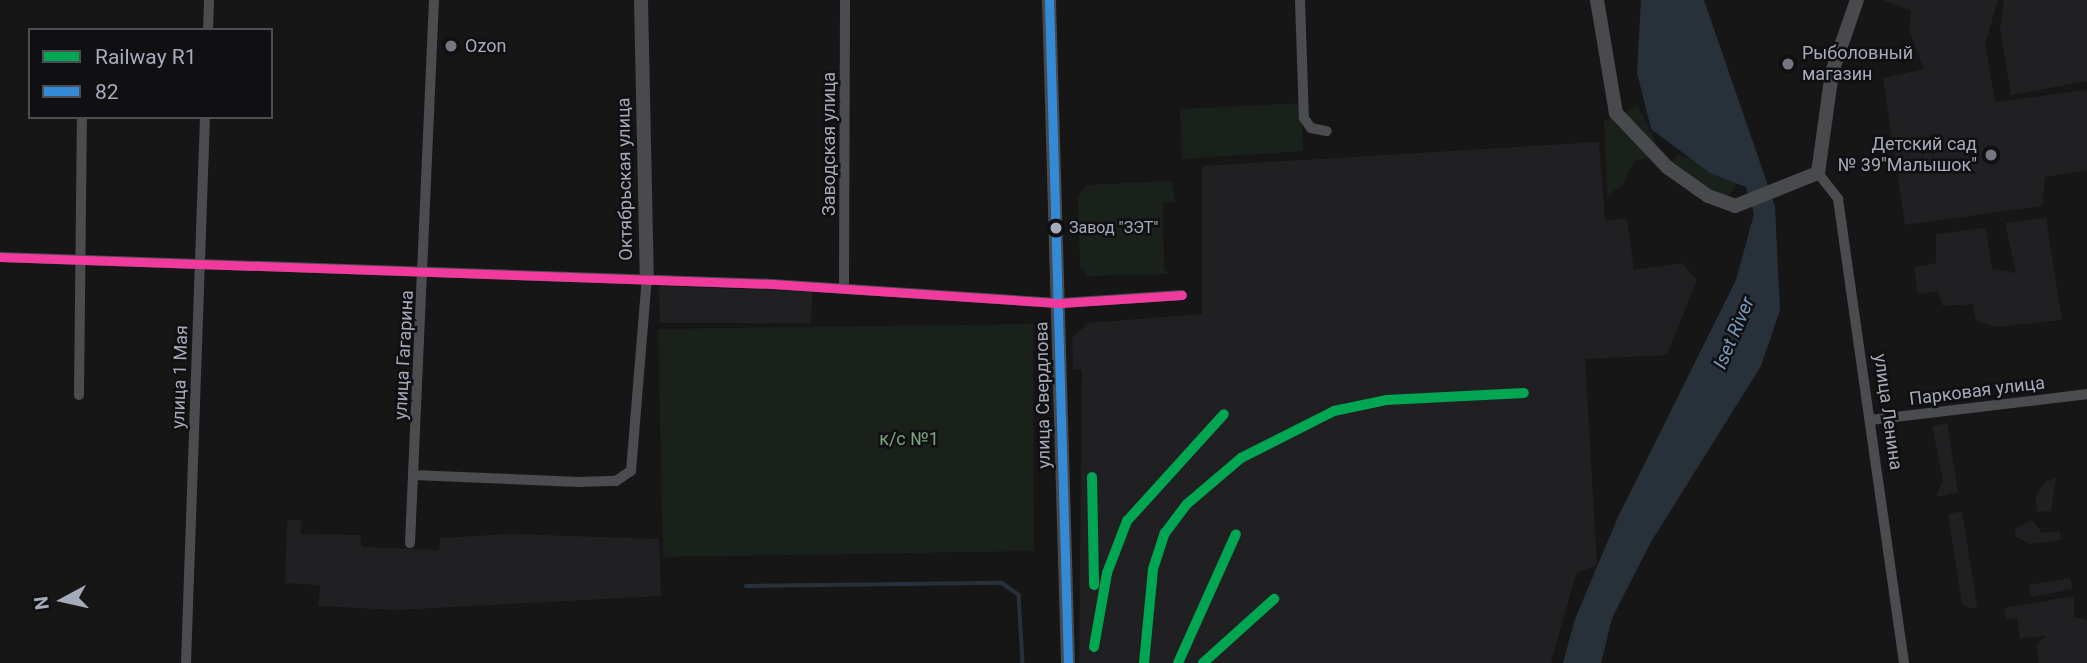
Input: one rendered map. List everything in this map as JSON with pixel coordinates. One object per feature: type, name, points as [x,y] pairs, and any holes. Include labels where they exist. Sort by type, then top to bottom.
[{"type":"street","points":[[208,28],[209,0]]},
{"type":"street","name":"улица Гагарина","points":[[410,543],[424,275],[434,0]]},
{"type":"street","name":"Октябрьская улица","points":[[413,475],[579,482],[616,481],[631,471],[647,278],[641,0]]},
{"type":"street","name":"Заводская улица","points":[[844,289],[845,0]]},
{"type":"street","name":"улица Свердлова","points":[[1049,0],[1060,303],[1068,663]]},
{"type":"street","points":[[1300,0],[1304,118],[1311,128],[1327,131]]},
{"type":"street","points":[[1597,0],[1616,113],[1667,167],[1708,196],[1735,206],[1752,202],[1818,173],[1832,72],[1857,0]]},
{"type":"street","points":[[79,395],[82,119]]},
{"type":"street","name":"улица 1 Мая","points":[[186,663],[205,119]]},
{"type":"street","name":"улица Ленина","points":[[1818,173],[1838,200],[1904,663]]},
{"type":"street","points":[[0,257],[199,268],[647,278],[1060,303],[1182,295]]},
{"type":"street","name":"Парковая улица","points":[[1870,420],[2087,394]]},
{"type":"shaded area","points":[[1882,0],[1998,0],[1985,44],[1995,102],[2087,90],[2087,170],[2045,177],[2042,206],[1905,225],[1883,78],[1924,69],[1909,30],[1911,10]]},
{"type":"shaded area","points":[[2004,0],[2087,0],[2087,81],[2011,95],[2000,29]]},
{"type":"shaded area","points":[[1599,142],[1605,220],[1627,219],[1634,270],[1682,263],[1697,280],[1667,355],[1585,359],[1597,565],[1576,573],[1551,663],[1079,663],[1082,370],[1073,369],[1072,338],[1088,323],[1202,314],[1202,166]]},
{"type":"shaded area","points":[[2046,218],[2062,320],[1996,327],[1976,321],[1973,304],[1943,306],[1938,291],[1918,294],[1914,267],[1936,263],[1936,234],[1986,228],[1992,269],[2016,273],[2005,223]]},
{"type":"shaded area","points":[[659,286],[812,292],[811,323],[660,323]]},
{"type":"shaded area","points":[[1947,423],[1958,492],[1936,497],[1943,480],[1932,426]]},
{"type":"shaded area","points":[[2056,478],[2051,511],[2037,512],[2036,496],[2046,481]]},
{"type":"shaded area","points":[[1962,511],[1977,606],[1971,609],[1962,604],[1948,514]]},
{"type":"shaded area","points":[[287,520],[301,520],[301,534],[361,535],[361,547],[439,550],[440,538],[512,534],[659,539],[661,596],[397,610],[318,606],[320,585],[285,583]]},
{"type":"shaded area","points":[[2032,520],[2042,533],[2060,531],[2061,540],[2029,544],[2015,536],[2015,529]]},
{"type":"shaded area","points":[[2070,578],[2073,589],[2031,597],[2029,585]]},
{"type":"shaded area","points":[[2074,596],[2074,617],[2087,620],[2087,663],[2039,663],[2037,645],[2046,635],[2020,639],[2017,618],[2006,620],[2004,608]]},
{"type":"green space","points":[[1301,103],[1303,151],[1182,159],[1180,109]]},
{"type":"green space","points":[[1638,106],[1657,145],[1655,156],[1634,161],[1622,186],[1607,195],[1604,121]]},
{"type":"green space","points":[[1679,154],[1737,183],[1727,199],[1673,174],[1671,162]]},
{"type":"green space","points":[[1172,181],[1175,202],[1163,203],[1164,269],[1169,274],[1088,276],[1080,268],[1078,196],[1087,185]]},
{"type":"green space","name":"к/с №1","points":[[1033,324],[1034,551],[663,557],[658,329]]},
{"type":"water","name":"Iset River","points":[[1641,0],[1704,0],[1775,206],[1780,310],[1761,366],[1651,542],[1612,618],[1601,663],[1563,663],[1575,619],[1618,517],[1736,280],[1754,214],[1746,187],[1710,173],[1651,129],[1637,73]]},
{"type":"waterway","points":[[746,586],[1002,583],[1019,595],[1023,663]]},
{"type":"rail line","name":"R1","points":[[1144,663],[1153,569],[1165,533],[1187,504],[1241,458],[1334,411],[1386,400],[1524,393]]},
{"type":"rail line","name":"R1","points":[[1094,647],[1107,573],[1127,521],[1224,414]]},
{"type":"rail line","name":"R1","points":[[1092,477],[1094,585]]},
{"type":"rail line","name":"R1","points":[[1178,663],[1236,534]]},
{"type":"rail line","name":"R1","points":[[1203,663],[1274,599]]},
{"type":"transit line","name":"82","points":[[1049,0],[1068,663]]},
{"type":"transit line","points":[[0,257],[772,284],[1061,303],[1182,295]]},
{"type":"place","name":"Ozon","points":[[451,46]]},
{"type":"place","name":"Рыболовный магазин","points":[[1788,64]]},
{"type":"place","name":"Детский сад № 39\"Малышок\"","points":[[1991,155]]},
{"type":"place","name":"Завод \"ЗЭТ\"","points":[[1056,228]]}]
